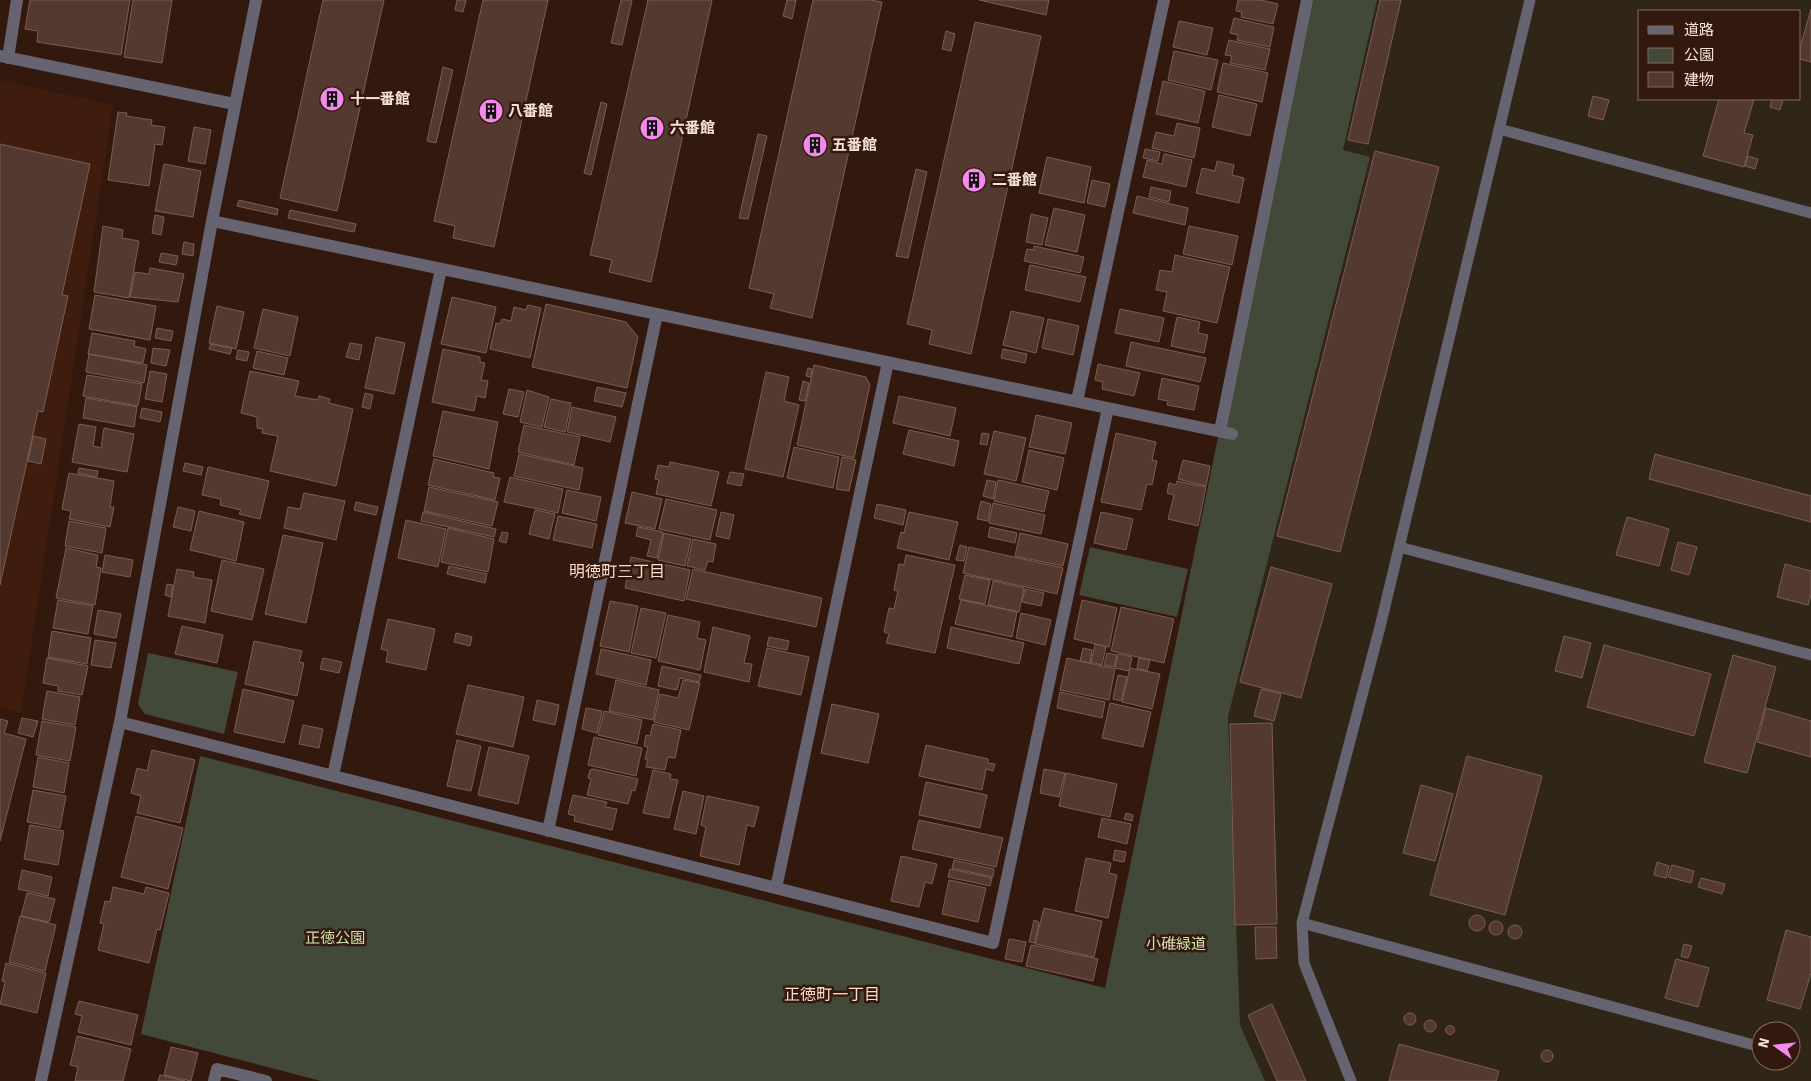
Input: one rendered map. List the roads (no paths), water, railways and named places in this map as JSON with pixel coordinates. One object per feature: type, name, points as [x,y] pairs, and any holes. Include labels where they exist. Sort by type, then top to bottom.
[{"type":"street","points":[[17,0],[4,57],[234,104]]},
{"type":"street","points":[[41,1081],[120,722],[234,104],[256,0]]},
{"type":"street","points":[[1077,401],[1164,0]]},
{"type":"street","points":[[212,221],[1226,432],[1307,0]]},
{"type":"street","points":[[333,776],[441,269]]},
{"type":"street","points":[[548,831],[657,314]]},
{"type":"street","points":[[776,888],[888,362]]},
{"type":"street","points":[[120,722],[993,943],[1108,408]]},
{"type":"street","points":[[214,1081],[217,1068],[266,1081]]},
{"type":"lane","points":[[1351,1081],[1304,964],[1302,923],[1399,547],[1530,0]]},
{"type":"lane","points":[[1499,129],[1811,213]]},
{"type":"lane","points":[[1399,547],[1811,656]]},
{"type":"lane","points":[[1302,923],[1751,1045]]},
{"type":"place","name":"十一番館","points":[[332,99]]},
{"type":"place","name":"八番館","points":[[491,111]]},
{"type":"place","name":"六番館","points":[[652,128]]},
{"type":"place","name":"五番館","points":[[815,145]]},
{"type":"place","name":"二番館","points":[[974,180]]},
{"type":"district","name":"明徳町三丁目","points":[[617,572]]},
{"type":"district","name":"正徳町一丁目","points":[[832,995]]},
{"type":"park label","name":"正徳公園","points":[[335,938]]},
{"type":"park label","name":"小碓緑道","points":[[1176,944]]}]
